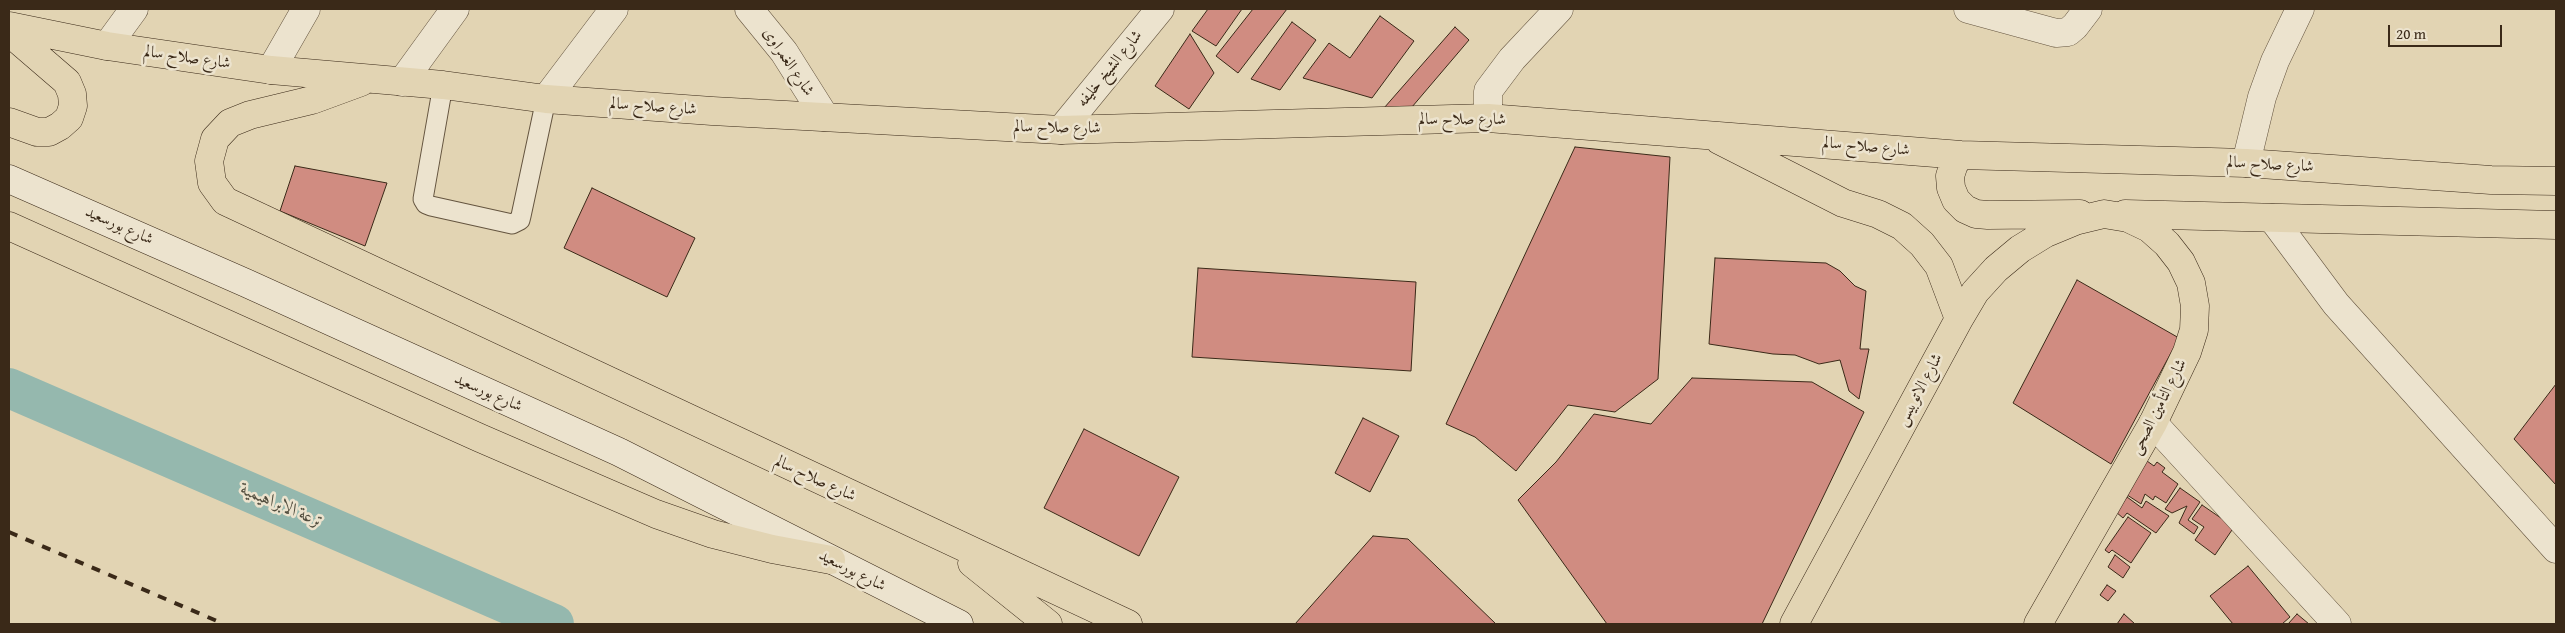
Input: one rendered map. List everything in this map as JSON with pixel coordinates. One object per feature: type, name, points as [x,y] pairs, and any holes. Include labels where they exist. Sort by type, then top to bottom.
[{"type":"main road","name":"شارع صلاح سالم","points":[[9,26],[107,46],[271,70],[368,80],[443,85],[546,99],[825,117],[1061,130],[1488,118],[1961,155],[2246,163],[2491,180],[2556,181]]},
{"type":"main road","points":[[9,32],[67,82],[72,94],[73,106],[69,118],[49,132],[37,132],[9,122]]},
{"type":"main road","name":"شارع صلاح سالم","points":[[368,80],[312,100],[250,115],[230,123],[215,139],[209,161],[212,183],[225,201],[944,540],[1128,624]]},
{"type":"main road","points":[[1705,134],[1843,203],[1878,214],[1902,226],[1922,244],[1939,266],[1959,318]]},
{"type":"main road","points":[[1961,155],[1954,164],[1950,176],[1950,188],[1956,200],[1964,209],[1976,214],[2104,214],[2556,225]]},
{"type":"main road","name":"شارع الاتوبيس","points":[[1794,624],[1959,318],[1975,292],[1996,269],[2020,249],[2046,234],[2075,221],[2104,214]]},
{"type":"main road","name":"شارع التأمين الصحى","points":[[2038,624],[2153,423],[2187,352],[2194,330],[2195,306],[2191,283],[2177,256],[2149,228],[2128,218],[2104,214]]},
{"type":"main road","points":[[9,226],[480,438],[656,514],[764,547],[831,560]]},
{"type":"main road","points":[[944,540],[1048,624]]},
{"type":"street","points":[[107,46],[134,9]]},
{"type":"street","points":[[271,70],[306,9]]},
{"type":"street","points":[[402,82],[455,9]]},
{"type":"street","points":[[546,99],[614,9]]},
{"type":"street","name":"شارع الغمراوى","points":[[749,9],[784,52],[825,117]]},
{"type":"street","name":"شارع الشيخ خليفه","points":[[1061,130],[1160,9]]},
{"type":"street","points":[[1488,118],[1488,91],[1512,59],[1558,9]]},
{"type":"street","points":[[1968,9],[2056,33],[2068,32],[2088,9]]},
{"type":"street","points":[[2246,163],[2262,97],[2275,61],[2300,9]]},
{"type":"street","name":"شارع بورسعيد","points":[[9,179],[246,283],[610,448],[959,624]]},
{"type":"street","points":[[2272,218],[2336,304],[2556,550]]},
{"type":"street","points":[[2153,423],[2337,624]]},
{"type":"lane","points":[[443,85],[423,199],[426,204],[431,206],[512,224],[520,220],[546,99]]},
{"type":"building","points":[[1208,9],[1242,9],[1216,46],[1192,31]]},
{"type":"building","points":[[1253,9],[1287,9],[1238,73],[1216,56]]},
{"type":"building","points":[[1380,16],[1414,41],[1372,98],[1303,78],[1329,43],[1350,58]]},
{"type":"building","points":[[1292,22],[1316,40],[1280,90],[1251,79]]},
{"type":"building","points":[[1455,27],[1469,40],[1406,114],[1384,108]]},
{"type":"building","points":[[1190,34],[1214,73],[1189,109],[1155,86]]},
{"type":"building","points":[[1575,147],[1670,157],[1658,379],[1615,412],[1568,405],[1516,471],[1475,437],[1446,424]]},
{"type":"building","points":[[295,166],[387,183],[365,246],[280,211]]},
{"type":"building","points":[[592,188],[695,238],[667,297],[564,248]]},
{"type":"building","points":[[1715,258],[1826,263],[1840,271],[1855,286],[1866,291],[1860,349],[1869,349],[1859,399],[1849,391],[1840,360],[1819,364],[1795,355],[1773,354],[1709,344]]},
{"type":"building","points":[[1198,268],[1416,282],[1411,371],[1192,357]]},
{"type":"building","points":[[2077,280],[2179,338],[2111,464],[2013,403]]},
{"type":"building","points":[[1692,378],[1812,382],[1864,412],[1762,624],[1607,624],[1518,500],[1556,462],[1594,414],[1651,424]]},
{"type":"building","points":[[2556,384],[2556,485],[2514,439]]},
{"type":"building","points":[[1363,418],[1399,436],[1370,492],[1335,473]]},
{"type":"building","points":[[1084,429],[1179,477],[1139,556],[1044,508]]},
{"type":"building","points":[[2140,456],[2154,466],[2157,462],[2165,468],[2162,472],[2178,484],[2166,503],[2155,496],[2153,500],[2145,494],[2141,504],[2121,491]]},
{"type":"building","points":[[2180,488],[2200,502],[2188,520],[2198,527],[2194,534],[2179,523],[2187,506],[2172,513],[2165,509]]},
{"type":"building","points":[[2127,497],[2142,508],[2146,501],[2169,516],[2156,533],[2127,513],[2123,518],[2116,512]]},
{"type":"building","points":[[2202,505],[2234,527],[2215,555],[2195,540],[2204,527],[2192,519]]},
{"type":"building","points":[[2128,517],[2151,533],[2131,563],[2112,550],[2109,553],[2105,550]]},
{"type":"building","points":[[1373,536],[1408,539],[1496,624],[1295,624]]},
{"type":"building","points":[[2115,555],[2130,567],[2123,578],[2108,567]]},
{"type":"building","points":[[2248,566],[2290,617],[2282,624],[2233,624],[2210,596]]},
{"type":"building","points":[[2107,585],[2116,591],[2108,601],[2100,595]]},
{"type":"building","points":[[2124,614],[2135,624],[2117,624]]},
{"type":"building","points":[[2297,614],[2309,624],[2288,624]]},
{"type":"waterway","name":"ترعة الابراهيمية","points":[[9,388],[554,624]]},
{"type":"railway","points":[[9,532],[224,624]]}]
